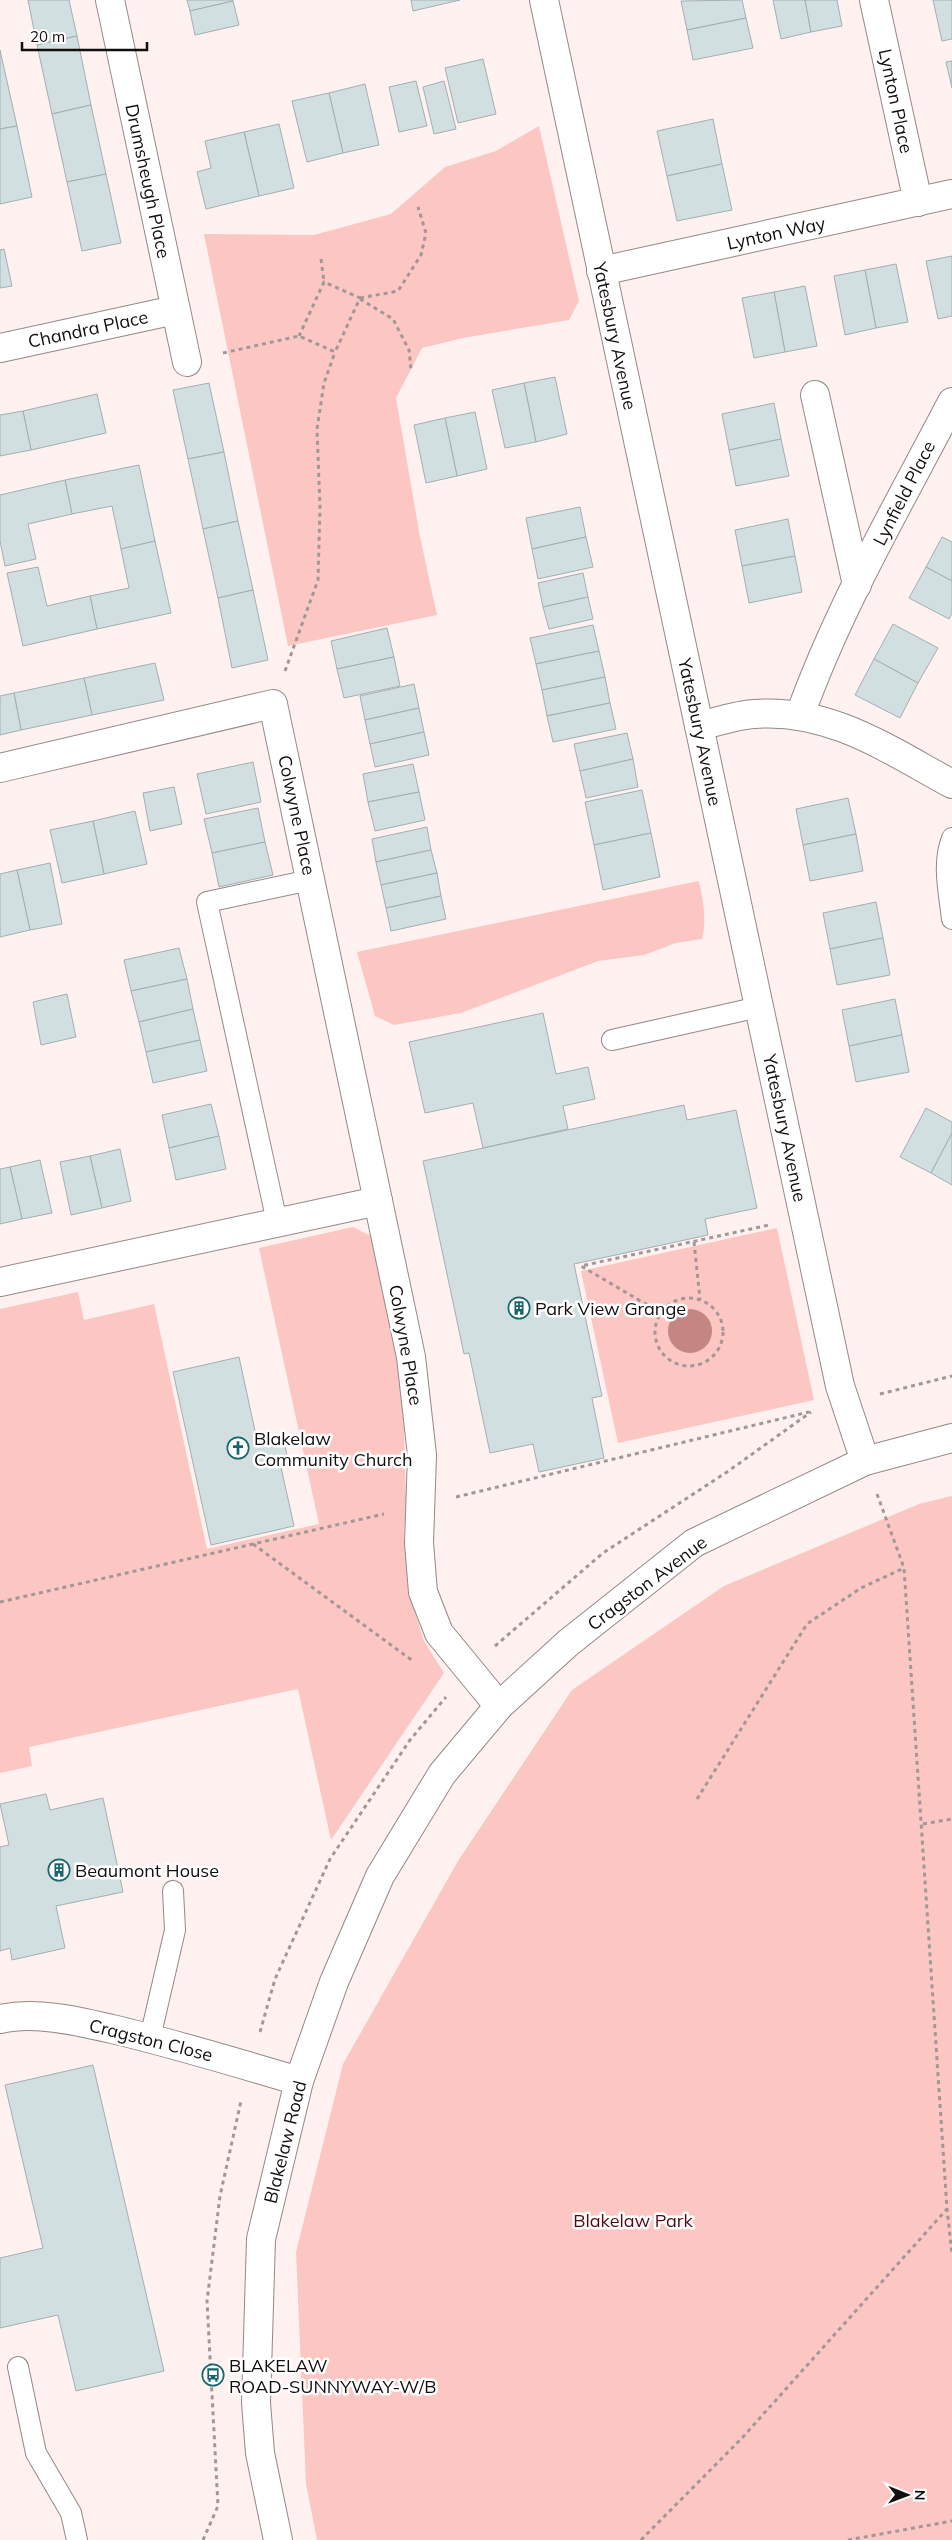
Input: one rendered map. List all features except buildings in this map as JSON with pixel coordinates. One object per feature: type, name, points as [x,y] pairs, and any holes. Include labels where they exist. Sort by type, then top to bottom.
[{"type":"street","name":"Drumsheugh Place","points":[[110,0],[187,362]]},
{"type":"street","name":"Yatesbury Avenue","points":[[544,0],[804,1217],[845,1403],[865,1461]]},
{"type":"street","name":"Lynton Place","points":[[874,0],[918,202]]},
{"type":"street","name":"Lynton Way","points":[[601,271],[952,194]]},
{"type":"street","name":"Chandra Place","points":[[0,348],[175,310]]},
{"type":"street","name":"Lynfield Place","points":[[815,395],[857,585]]},
{"type":"street","name":"Lynfield Place","points":[[800,715],[814,676],[857,585],[952,402]]},
{"type":"street","points":[[0,768],[273,704]]},
{"type":"street","name":"Colwyne Place","points":[[273,704],[411,1358],[422,1455],[419,1543],[423,1592],[439,1633],[499,1706]]},
{"type":"street","points":[[698,726],[754,714],[800,715],[838,724],[952,784]]},
{"type":"street","points":[[0,1282],[378,1201]]},
{"type":"street","name":"Cragston Avenue","points":[[442,1774],[499,1706],[568,1643],[694,1543],[865,1461],[952,1438]]},
{"type":"street","name":"Blakelaw Road","points":[[278,2540],[260,2453],[256,2403],[260,2239],[299,2081],[334,1982],[380,1876],[442,1774]]},
{"type":"street","name":"Cragston Close","points":[[0,2019],[16,2015],[74,2021],[150,2038],[299,2081]]},
{"type":"lane","points":[[952,838],[948,849],[946,868],[952,919]]},
{"type":"lane","points":[[277,1222],[207,902],[310,880]]},
{"type":"lane","points":[[612,1040],[759,1007]]},
{"type":"lane","points":[[150,2038],[175,1930],[173,1891]]},
{"type":"lane","points":[[18,2367],[36,2453],[71,2513],[77,2540]]},
{"type":"path","points":[[360,298],[398,291],[421,255],[426,233],[418,207]]},
{"type":"path","points":[[299,336],[324,282],[322,259]]},
{"type":"path","points":[[324,282],[360,298],[393,319],[409,350],[411,369]]},
{"type":"path","points":[[273,704],[318,580],[320,506],[317,429],[324,384],[335,352],[360,298]]},
{"type":"path","points":[[187,362],[299,336],[335,352]]},
{"type":"path","points":[[661,1313],[581,1266],[804,1217]]},
{"type":"path","points":[[694,1242],[700,1299]]},
{"type":"path","points":[[700,1299],[718,1313],[723,1324],[723,1336],[718,1350],[708,1361],[694,1366],[678,1365],[665,1357],[657,1344],[655,1332],[661,1313],[675,1300],[700,1299]]},
{"type":"path","points":[[203,2540],[218,2506],[207,2301],[220,2196],[235,2123],[275,1979],[330,1859],[410,1740],[469,1669],[603,1553],[726,1472],[812,1411],[952,1376]]},
{"type":"path","points":[[865,1461],[904,1568],[923,1824],[946,2208],[952,2254]]},
{"type":"path","points":[[869,1498],[887,1492]]},
{"type":"path","points":[[253,1544],[420,1666]]},
{"type":"path","points":[[697,1799],[807,1624],[861,1588],[904,1568]]},
{"type":"path","points":[[923,1824],[952,1819]]},
{"type":"path","points":[[641,2540],[742,2438],[946,2208]]},
{"type":"path","points":[[848,2540],[952,2521]]},
{"type":"green space","points":[[539,126],[579,301],[569,320],[463,338],[422,348],[396,398],[420,537],[437,615],[288,646],[204,234],[314,235],[391,214],[445,167],[496,151]]},
{"type":"green space","points":[[699,881],[704,918],[702,939],[676,943],[644,955],[598,961],[461,1013],[394,1025],[375,1016],[357,952]]},
{"type":"green space","points":[[353,1227],[377,1239],[402,1360],[406,1500],[404,1538],[411,1600],[424,1641],[444,1673],[331,1840],[298,1689],[29,1747],[32,1766],[0,1773],[0,1309],[78,1292],[84,1320],[154,1304],[207,1549],[319,1524],[259,1248]]},
{"type":"green space","points":[[777,1228],[814,1400],[618,1443],[581,1271]]},
{"type":"green space","name":"Blakelaw Park","points":[[952,1496],[952,2540],[317,2540],[306,2484],[296,2252],[343,2064],[458,1861],[572,1690],[724,1586],[919,1504]]},
{"type":"shaded area","points":[[694,1309],[706,1315],[711,1322],[711,1340],[706,1347],[699,1352],[686,1353],[678,1350],[671,1343],[668,1327],[671,1319],[678,1312]]},
{"type":"place","name":"Park View Grange","points":[[519,1308]]},
{"type":"place","name":"Blakelaw Community Church","points":[[238,1448]]},
{"type":"place","name":"Beaumont House","points":[[59,1870]]},
{"type":"place","name":"BLAKELAW ROAD-SUNNYWAY-W/B","points":[[213,2375]]}]
